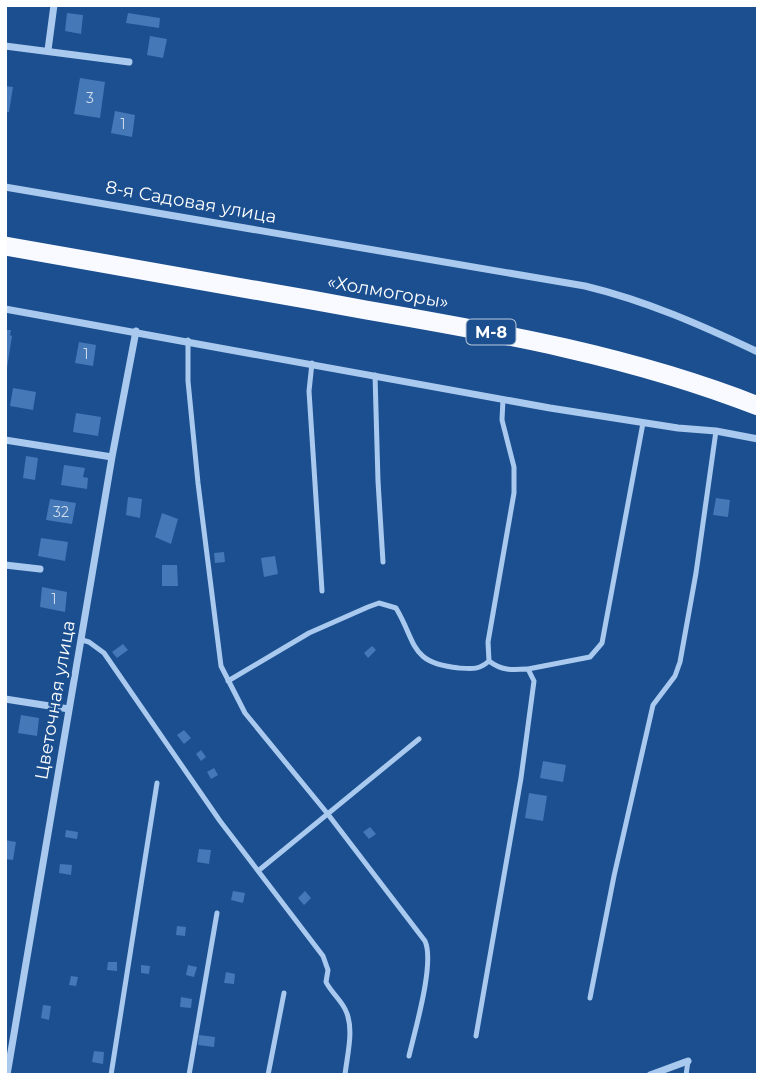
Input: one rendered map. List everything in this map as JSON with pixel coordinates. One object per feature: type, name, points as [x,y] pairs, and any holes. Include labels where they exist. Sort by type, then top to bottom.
[{"type":"highway","name":"«Холмогоры»","points":[[5,246],[524,337],[625,361],[758,406]]},
{"type":"street","points":[[48,50],[54,5]]},
{"type":"street","points":[[5,46],[129,62]]},
{"type":"street","name":"8-я Садовая улица","points":[[5,187],[610,292],[669,312],[758,352]]},
{"type":"street","points":[[5,309],[503,399],[643,423],[716,430],[758,439]]},
{"type":"street","name":"Цветочная улица","points":[[7,1075],[112,457],[136,331]]},
{"type":"street","points":[[5,440],[112,457]]},
{"type":"street","points":[[5,565],[40,569]]},
{"type":"street","points":[[5,699],[69,709]]},
{"type":"street","points":[[650,1075],[688,1061]]},
{"type":"lane","points":[[188,340],[188,381],[198,483],[221,666],[245,713],[327,813],[425,941],[429,950],[426,972],[409,1056]]},
{"type":"lane","points":[[312,363],[309,391],[322,591]]},
{"type":"lane","points":[[375,374],[383,562]]},
{"type":"lane","points":[[503,399],[502,420],[514,467],[514,493],[488,642],[489,661],[498,668],[510,671],[590,657],[602,643],[643,423]]},
{"type":"lane","points":[[590,998],[614,876],[653,705],[675,676],[680,662],[705,517],[705,496],[716,430]]},
{"type":"lane","points":[[228,681],[309,633],[379,603],[396,608],[410,639],[421,656],[429,662],[474,669],[489,661]]},
{"type":"lane","points":[[82,640],[104,653],[220,821],[327,963],[326,982],[348,1017],[350,1031],[345,1075]]},
{"type":"lane","points":[[476,1036],[521,778],[534,681],[528,669]]},
{"type":"lane","points":[[258,871],[419,739]]},
{"type":"lane","points":[[111,1075],[157,783]]},
{"type":"lane","points":[[189,1075],[217,913]]},
{"type":"lane","points":[[268,1075],[284,993]]},
{"type":"lane","points":[[686,1075],[688,1061]]},
{"type":"building","points":[[67,13],[83,15],[81,34],[65,31]]},
{"type":"building","points":[[128,13],[160,18],[159,28],[126,23]]},
{"type":"building","points":[[150,36],[167,39],[163,58],[147,55]]},
{"type":"building","points":[[80,78],[105,82],[100,118],[74,114]]},
{"type":"building","points":[[5,86],[13,87],[9,112],[5,112]]},
{"type":"building","points":[[115,111],[135,115],[132,137],[111,133]]},
{"type":"building","points":[[5,330],[11,330],[12,336],[7,368]]},
{"type":"building","points":[[79,342],[96,345],[93,366],[75,363]]},
{"type":"building","points":[[13,388],[36,392],[33,410],[10,406]]},
{"type":"building","points":[[76,413],[101,417],[98,436],[73,432]]},
{"type":"building","points":[[26,456],[38,458],[35,480],[23,478]]},
{"type":"building","points":[[64,465],[85,468],[83,477],[88,478],[87,489],[61,485]]},
{"type":"building","points":[[128,497],[142,499],[140,518],[126,515]]},
{"type":"building","points":[[716,498],[730,500],[728,517],[713,515]]},
{"type":"building","points":[[50,499],[76,503],[72,524],[46,520]]},
{"type":"building","points":[[162,513],[178,519],[171,544],[155,537]]},
{"type":"building","points":[[41,538],[68,542],[65,561],[38,556]]},
{"type":"building","points":[[224,552],[225,562],[215,563],[214,553]]},
{"type":"building","points":[[275,556],[278,574],[264,577],[261,558]]},
{"type":"building","points":[[162,565],[177,565],[178,586],[162,586]]},
{"type":"building","points":[[42,587],[67,592],[65,612],[40,607]]},
{"type":"building","points":[[123,644],[128,650],[117,658],[112,652]]},
{"type":"building","points":[[372,646],[376,650],[368,658],[364,653]]},
{"type":"building","points":[[21,715],[39,718],[37,736],[18,733]]},
{"type":"building","points":[[184,730],[191,738],[184,744],[177,735]]},
{"type":"building","points":[[201,750],[206,757],[201,761],[196,754]]},
{"type":"building","points":[[543,761],[566,765],[563,782],[540,778]]},
{"type":"building","points":[[214,768],[218,775],[211,779],[207,772]]},
{"type":"building","points":[[529,793],[547,796],[543,821],[525,818]]},
{"type":"building","points":[[370,827],[376,834],[369,839],[363,832]]},
{"type":"building","points":[[66,830],[78,832],[77,839],[65,837]]},
{"type":"building","points":[[5,840],[16,842],[13,860],[5,859]]},
{"type":"building","points":[[199,849],[211,850],[209,864],[197,862]]},
{"type":"building","points":[[60,864],[72,865],[71,875],[59,873]]},
{"type":"building","points":[[233,891],[245,893],[243,903],[231,900]]},
{"type":"building","points":[[305,891],[311,898],[304,905],[298,898]]},
{"type":"building","points":[[177,926],[186,927],[185,936],[176,935]]},
{"type":"building","points":[[108,962],[117,962],[117,971],[107,970]]},
{"type":"building","points":[[141,965],[150,966],[149,974],[141,973]]},
{"type":"building","points":[[188,965],[197,967],[194,977],[186,975]]},
{"type":"building","points":[[226,972],[235,974],[234,984],[224,983]]},
{"type":"building","points":[[71,976],[78,977],[76,986],[69,985]]},
{"type":"building","points":[[181,997],[192,999],[191,1008],[180,1007]]},
{"type":"building","points":[[43,1005],[51,1006],[49,1020],[41,1018]]},
{"type":"building","points":[[199,1035],[215,1037],[214,1047],[198,1045]]},
{"type":"building","points":[[94,1051],[104,1052],[103,1064],[92,1062]]}]
